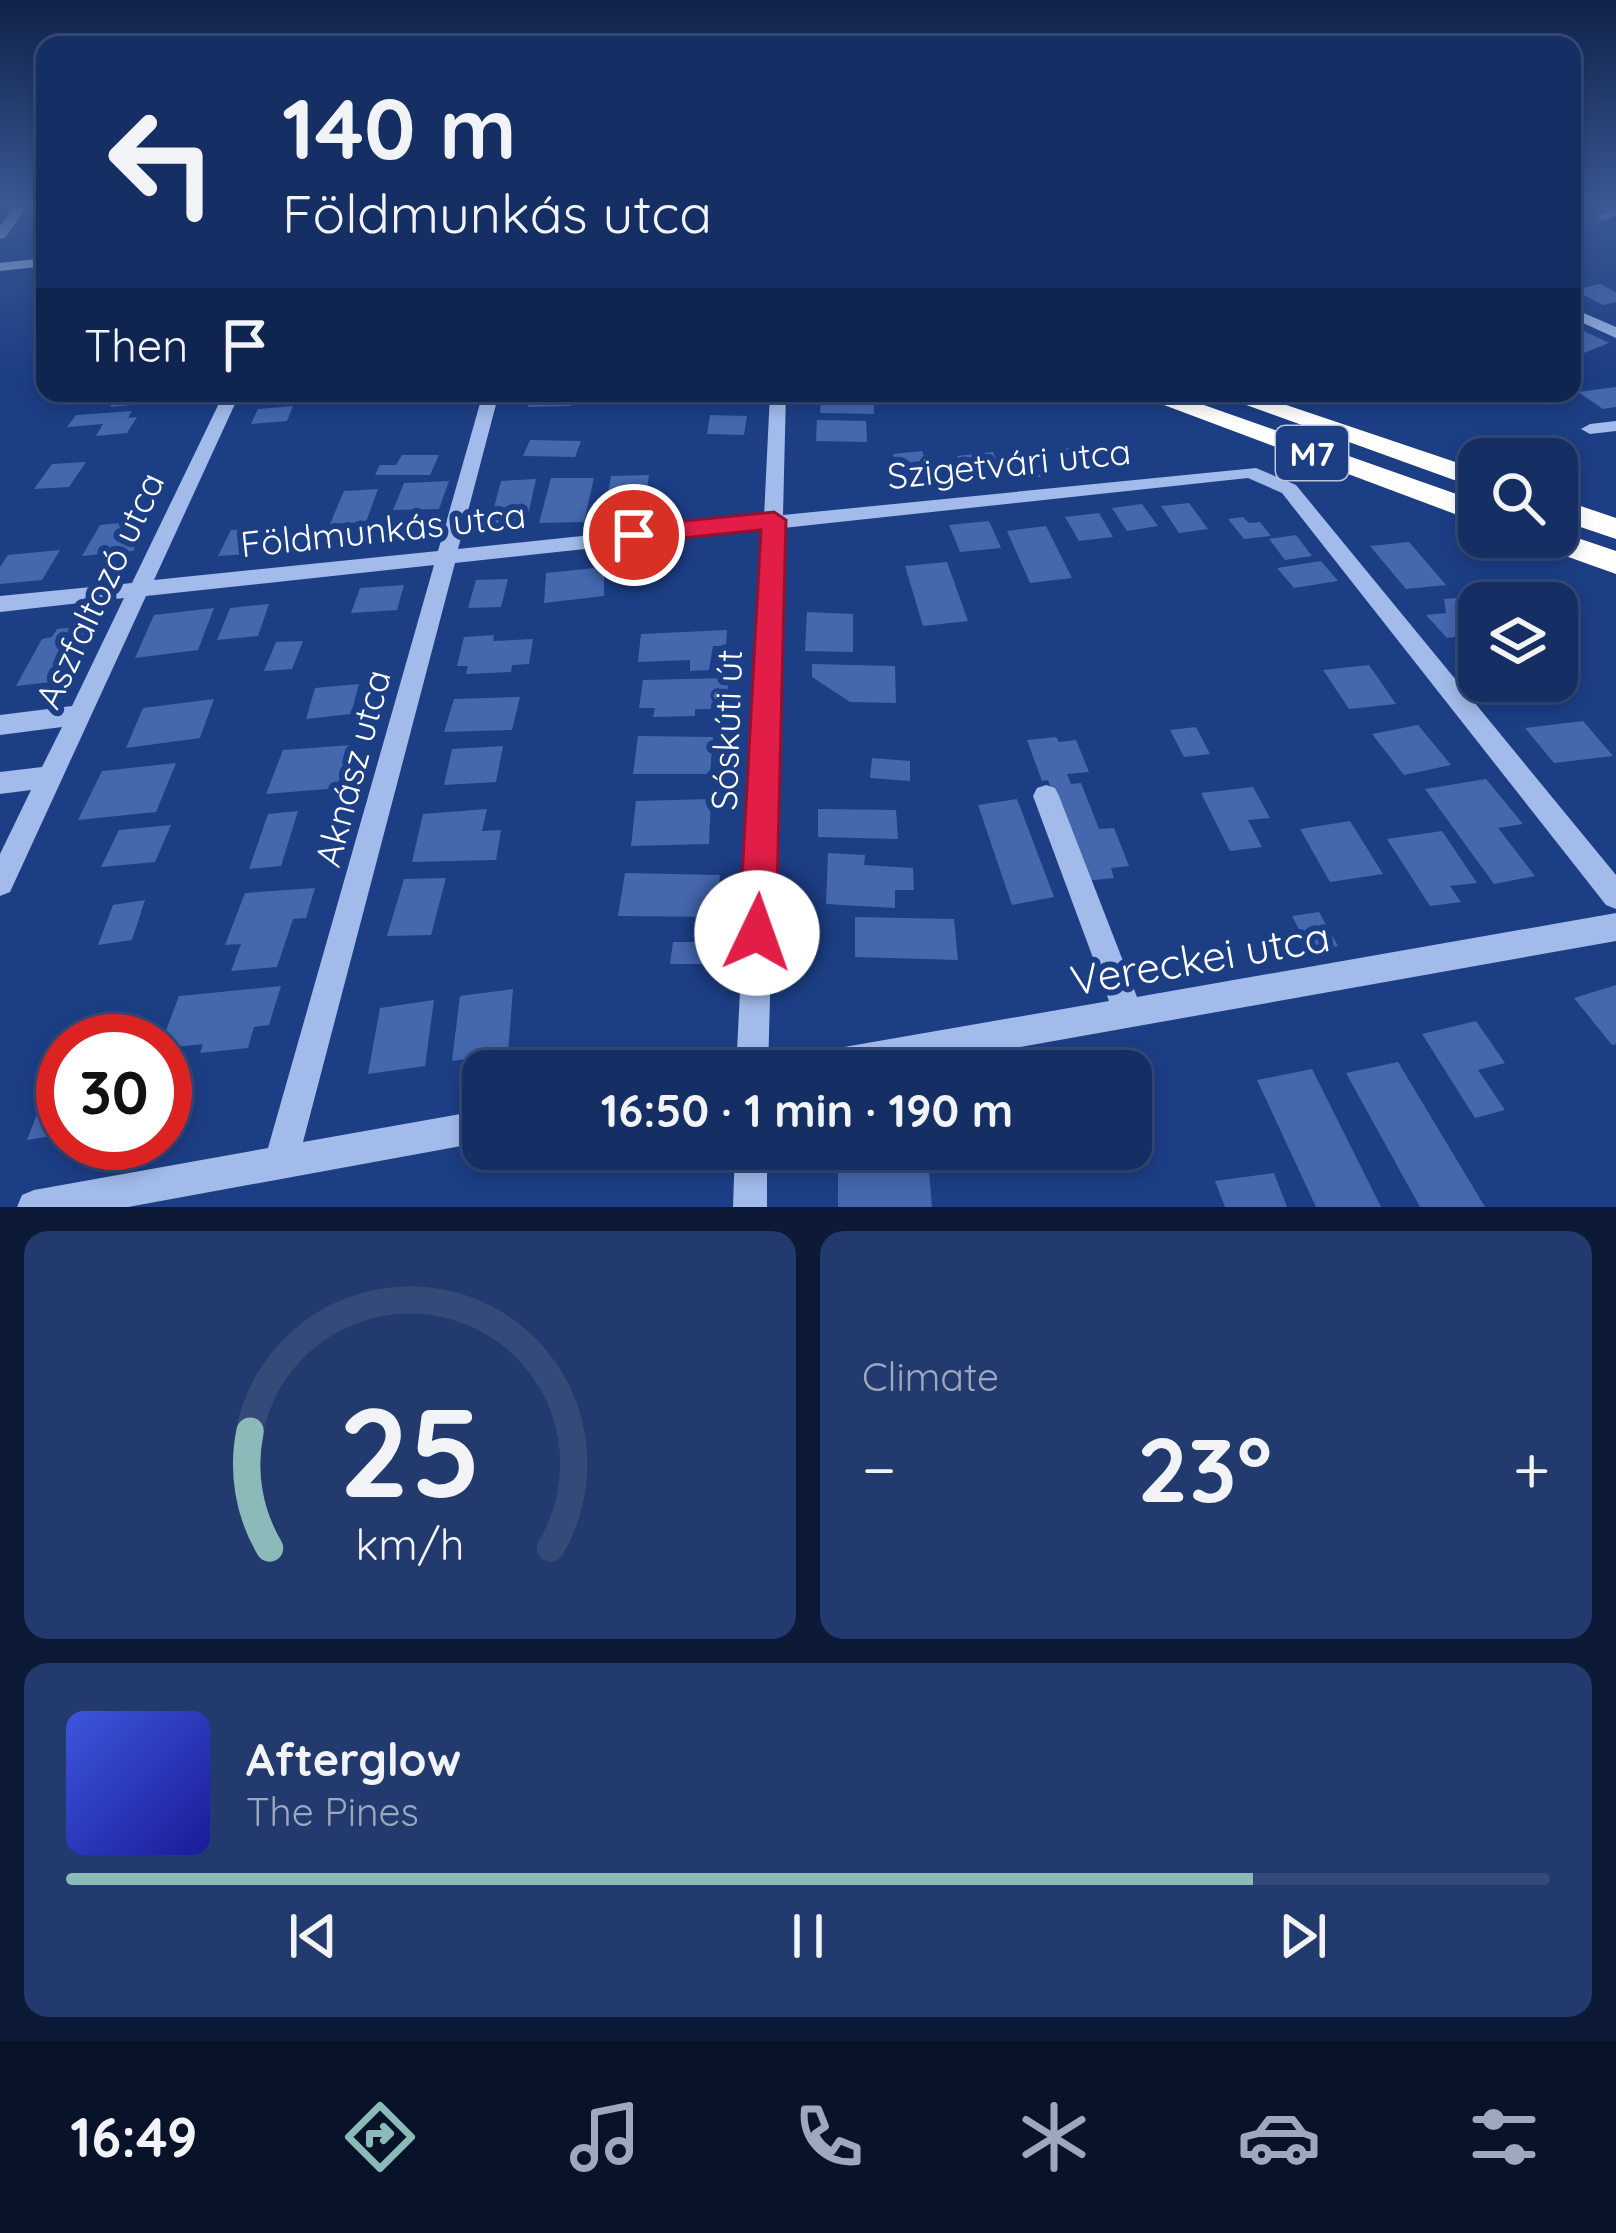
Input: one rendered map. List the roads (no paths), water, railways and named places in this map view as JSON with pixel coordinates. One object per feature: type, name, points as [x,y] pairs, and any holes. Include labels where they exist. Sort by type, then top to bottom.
[{"type":"highway","name":"M7","points":[[1170,402],[1458,505]]},
{"type":"highway","name":"M7","points":[[1252,402],[1458,473]]},
{"type":"highway","points":[[1578,515],[1616,529]]},
{"type":"highway","points":[[1578,549],[1616,563]]},
{"type":"street","points":[[0,267],[36,263]]},
{"type":"street","points":[[1581,316],[1616,333]]},
{"type":"street","name":"Aszfaltozó utca","points":[[0,883],[11,838],[50,777],[228,402]]},
{"type":"street","name":"Aknász utca","points":[[281,1162],[488,402]]},
{"type":"street","name":"Sóskúti út","points":[[753,1050],[778,402]]},
{"type":"street","points":[[1590,429],[1616,426]]},
{"type":"street","name":"Szigetvári utca","points":[[774,520],[1250,472],[1289,489],[1616,896]]},
{"type":"street","name":"Földmunkás utca","points":[[0,604],[774,520]]},
{"type":"street","points":[[0,725],[80,715]]},
{"type":"street","points":[[0,783],[50,777]]},
{"type":"street","points":[[1046,796],[1128,1013]]},
{"type":"street","name":"Vereckei utca","points":[[917,1050],[1616,927]]},
{"type":"street","points":[[34,1207],[462,1130]]},
{"type":"street","points":[[750,1207],[751,1170]]}]
